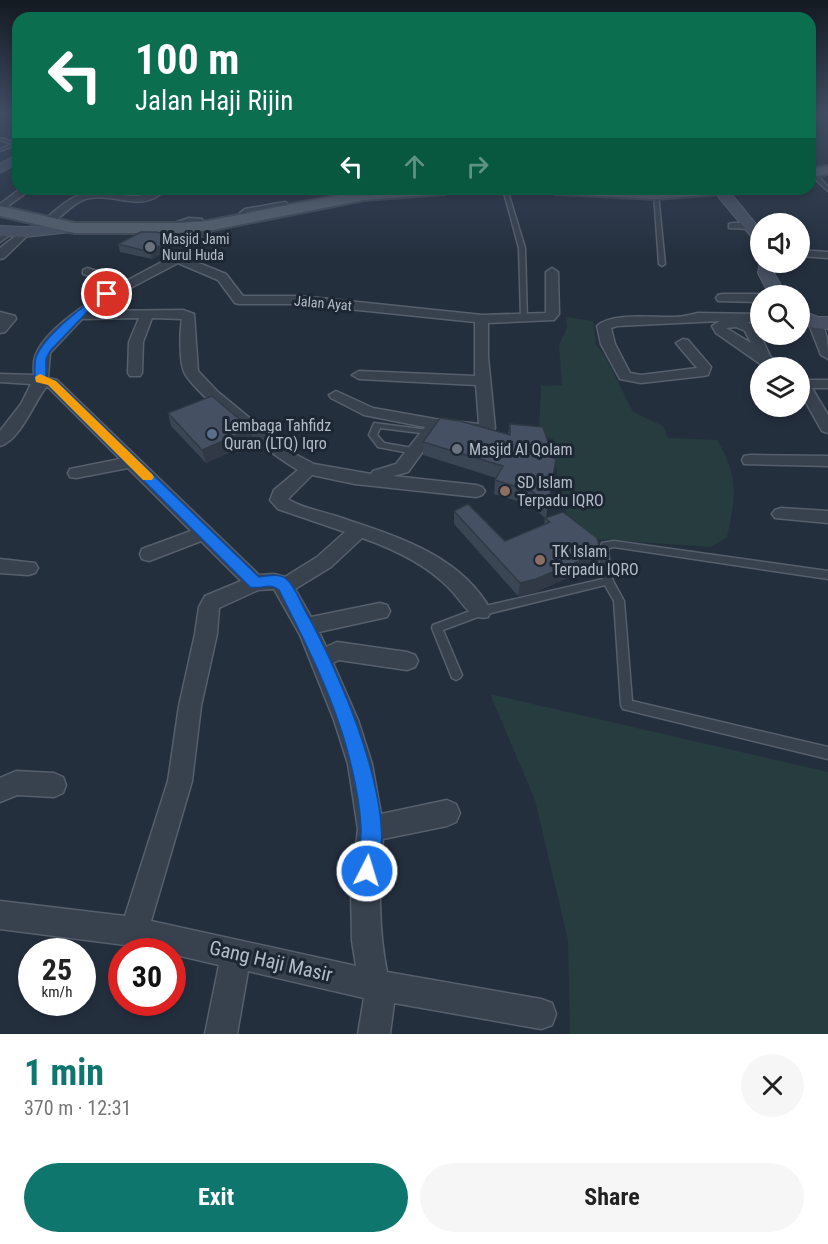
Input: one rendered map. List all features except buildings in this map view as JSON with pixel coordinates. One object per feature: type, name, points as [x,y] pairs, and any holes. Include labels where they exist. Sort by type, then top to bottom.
[{"type":"main road","points":[[0,210],[75,228],[191,227],[247,219],[364,195]]},
{"type":"street","points":[[0,210],[19,195]]},
{"type":"street","points":[[48,222],[88,195]]},
{"type":"street","points":[[109,195],[137,200],[151,198],[154,195]]},
{"type":"street","points":[[726,195],[750,225]]},
{"type":"street","points":[[125,209],[137,200]]},
{"type":"street","points":[[733,226],[750,231]]},
{"type":"street","points":[[0,441],[22,414],[40,380],[40,359],[45,350],[78,315],[107,294],[178,259],[200,244],[191,227]]},
{"type":"street","points":[[0,256],[9,233],[75,228]]},
{"type":"street","points":[[810,253],[828,255]]},
{"type":"street","name":"Jalan Ayat","points":[[178,259],[222,277],[239,300],[300,300],[482,319],[542,318],[553,314],[552,272]]},
{"type":"street","points":[[87,272],[130,284]]},
{"type":"street","points":[[722,298],[750,298]]},
{"type":"street","points":[[78,315],[189,317],[186,330],[192,372],[213,395],[285,456],[309,469],[355,478],[476,490]]},
{"type":"street","points":[[135,374],[136,342],[147,315]]},
{"type":"street","points":[[0,316],[10,319],[0,329]]},
{"type":"street","points":[[683,344],[704,367],[703,372],[635,379],[621,372],[604,326],[615,322],[676,321],[698,317],[750,318]]},
{"type":"street","points":[[336,395],[369,412],[432,428],[487,428],[483,381],[482,319]]},
{"type":"street","points":[[813,322],[828,355]]},
{"type":"street","points":[[359,375],[483,381]]},
{"type":"street","points":[[0,378],[40,380],[52,383],[255,583]]},
{"type":"street","points":[[810,385],[828,384]]},
{"type":"street","points":[[810,399],[828,428]]},
{"type":"street","points":[[355,478],[400,471],[432,428]]},
{"type":"street","points":[[750,460],[828,461]]},
{"type":"street","points":[[76,473],[132,462]]},
{"type":"street","points":[[309,469],[280,494],[279,500],[284,505],[411,549],[432,562],[466,590],[481,611]]},
{"type":"street","points":[[781,514],[828,517]]},
{"type":"street","points":[[284,586],[321,566],[334,556],[358,530]]},
{"type":"street","points":[[149,554],[204,533]]},
{"type":"street","points":[[0,566],[28,568]]},
{"type":"street","points":[[134,931],[180,780],[190,706],[206,634],[209,608],[212,602],[255,583],[280,582],[306,626],[321,659],[346,720],[360,764],[371,830],[365,892],[366,941],[377,985],[374,1034]]},
{"type":"street","points":[[306,626],[380,611]]},
{"type":"street","points":[[321,659],[337,651],[407,661]]},
{"type":"street","points":[[0,790],[16,783],[54,785]]},
{"type":"street","points":[[371,830],[447,813]]},
{"type":"street","name":"Gang Haji Masir","points":[[0,915],[134,931],[377,985],[541,1014]]},
{"type":"street","points":[[221,1034],[236,954]]},
{"type":"lane","points":[[816,178],[828,190]]},
{"type":"lane","points":[[507,195],[522,248],[524,319]]},
{"type":"lane","points":[[656,195],[662,264]]},
{"type":"lane","points":[[247,219],[243,213],[247,210],[285,203]]},
{"type":"lane","points":[[415,451],[381,445],[373,435],[376,425],[432,428]]},
{"type":"lane","points":[[828,575],[614,544],[605,545],[603,553],[608,581],[619,601],[627,705],[828,753]]},
{"type":"lane","points":[[456,675],[436,628],[481,611],[608,581]]},
{"type":"green space","points":[[566,317],[593,321],[596,345],[605,356],[633,412],[663,426],[668,438],[717,440],[729,465],[734,487],[727,537],[711,547],[596,539],[574,530],[560,500],[553,439],[539,436],[541,386],[562,385],[559,345],[567,328]]},
{"type":"green space","points":[[490,694],[828,772],[828,1034],[570,1034],[568,940],[535,800]]},
{"type":"slow traffic","points":[[40,377],[40,380],[52,383],[147,477]]},
{"type":"place","name":"Masjid Jami Nurul Huda","points":[[150,247]]},
{"type":"place","name":"Lembaga Tahfidz Quran (LTQ) Iqro","points":[[212,434]]},
{"type":"place","name":"Masjid Al Qolam","points":[[457,449]]},
{"type":"place","name":"SD Islam Terpadu IQRO","points":[[505,491]]},
{"type":"place","name":"TK Islam Terpadu IQRO","points":[[540,560]]},
{"type":"route","points":[[107,294],[78,315],[45,350],[40,359],[40,380],[52,383],[255,583],[272,581],[280,582],[284,586],[310,635],[346,720],[360,764],[371,830],[367,871]]}]
